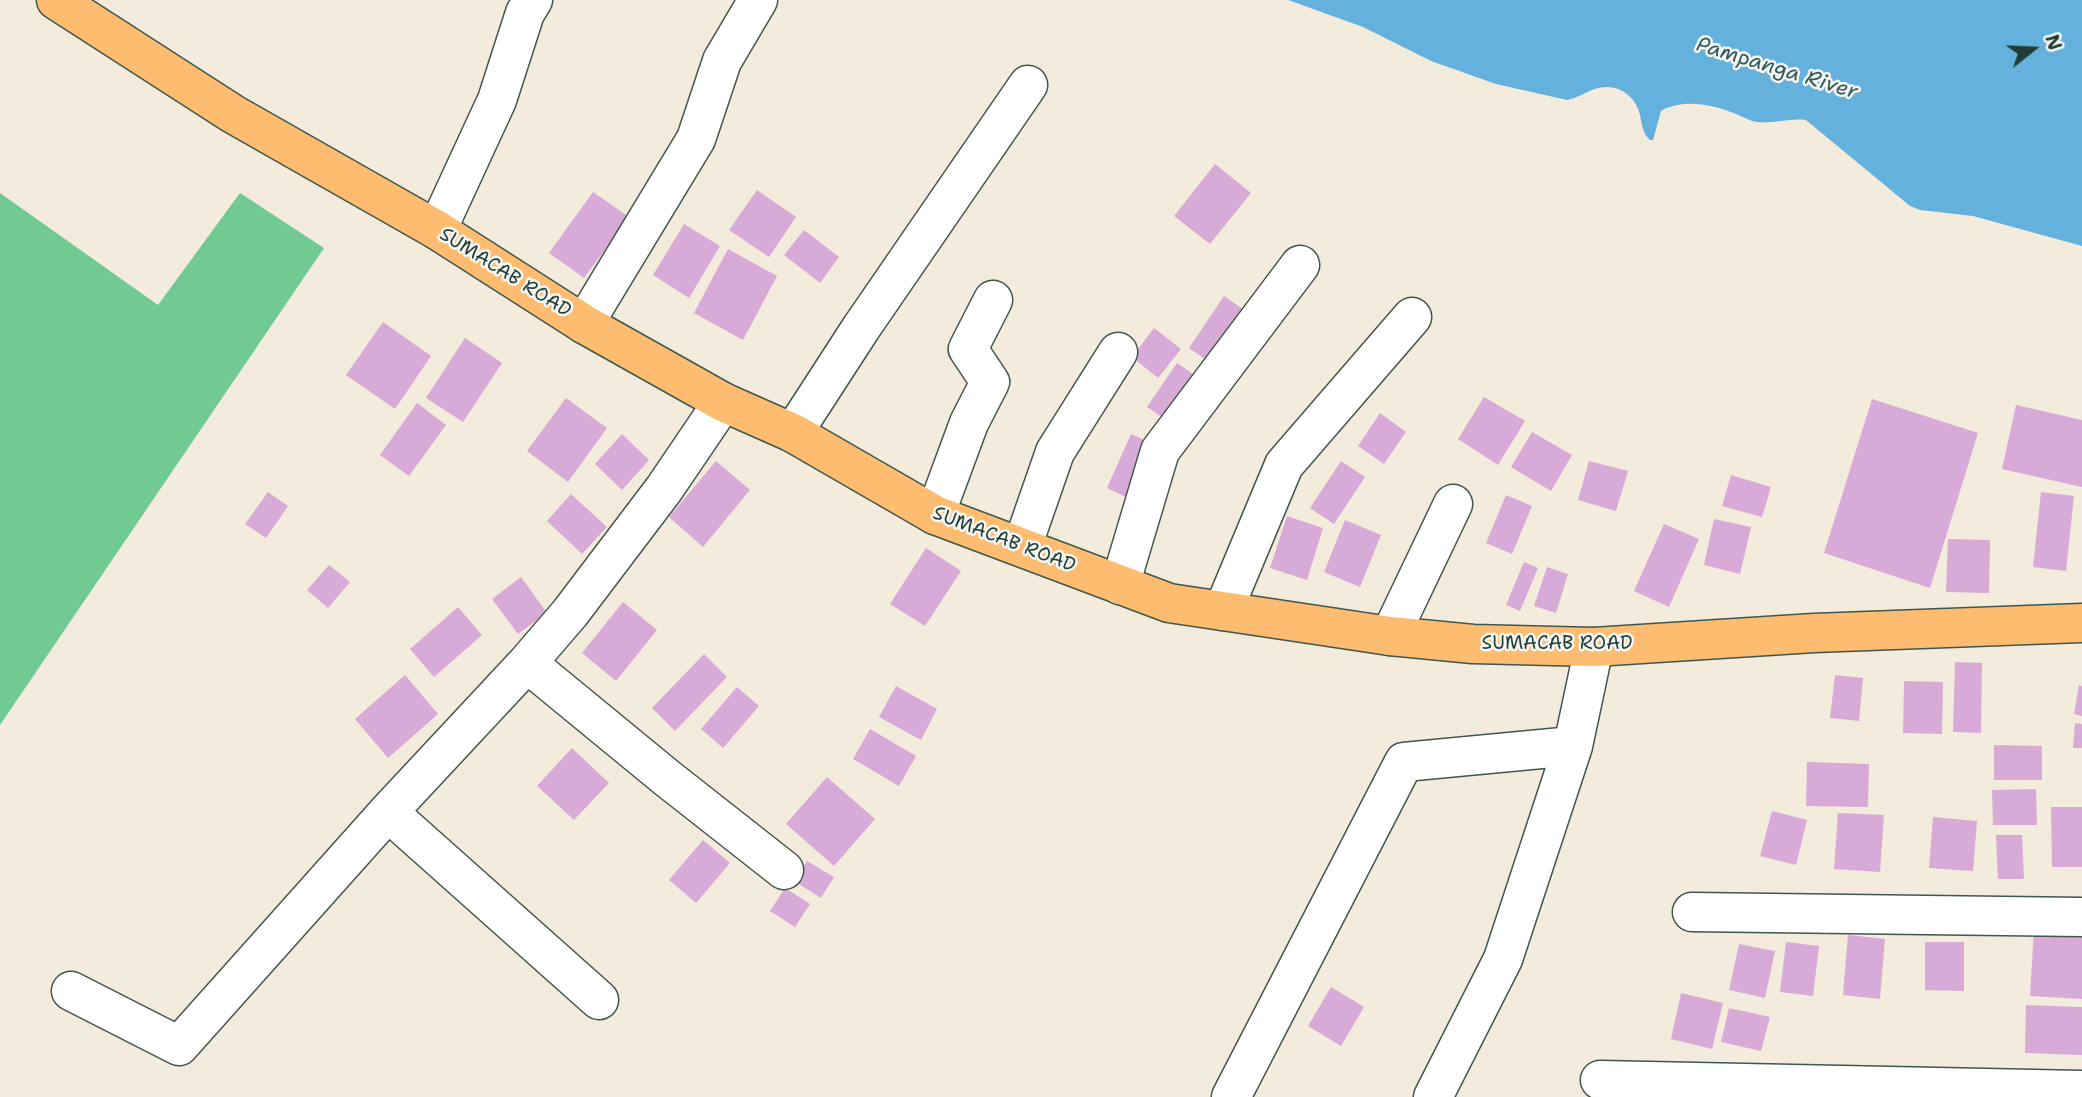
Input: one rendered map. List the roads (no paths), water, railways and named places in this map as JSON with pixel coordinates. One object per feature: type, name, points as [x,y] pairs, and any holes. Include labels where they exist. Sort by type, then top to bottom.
[{"type":"main road","name":"SUMACAB ROAD","points":[[56,0],[233,114],[437,230],[584,324],[723,402],[793,433],[935,515],[1169,603],[1390,636],[1473,643],[1594,648],[1814,633],[2082,623]]},
{"type":"street","points":[[437,230],[497,100],[525,13],[533,0]]},
{"type":"street","points":[[584,324],[696,139],[722,61],[758,0]]},
{"type":"street","points":[[793,433],[860,328],[1028,85]]},
{"type":"street","points":[[1120,585],[1160,451],[1300,265]]},
{"type":"street","points":[[935,515],[969,423],[990,382],[968,349],[993,300]]},
{"type":"street","points":[[1223,611],[1283,465],[1412,317]]},
{"type":"street","points":[[1023,547],[1055,452],[1118,352]]},
{"type":"street","points":[[71,991],[179,1046],[570,613],[656,499],[723,402]]},
{"type":"street","points":[[1390,636],[1453,504]]},
{"type":"street","points":[[1433,1097],[1503,960],[1573,746],[1594,648]]},
{"type":"street","points":[[527,663],[784,870]]},
{"type":"street","points":[[1231,1097],[1404,762],[1573,746]]},
{"type":"street","points":[[388,812],[599,1000]]},
{"type":"street","points":[[1692,912],[2082,917]]},
{"type":"street","points":[[1600,1080],[2082,1090]]},
{"type":"water","name":"Pampanga River","points":[[1288,0],[2082,0],[2082,246],[1973,216],[1920,210],[1910,206],[1806,120],[1757,122],[1708,106],[1679,105],[1661,111],[1653,140],[1650,140],[1644,132],[1635,102],[1619,89],[1598,88],[1567,100],[1496,84],[1431,61],[1363,27]]}]
